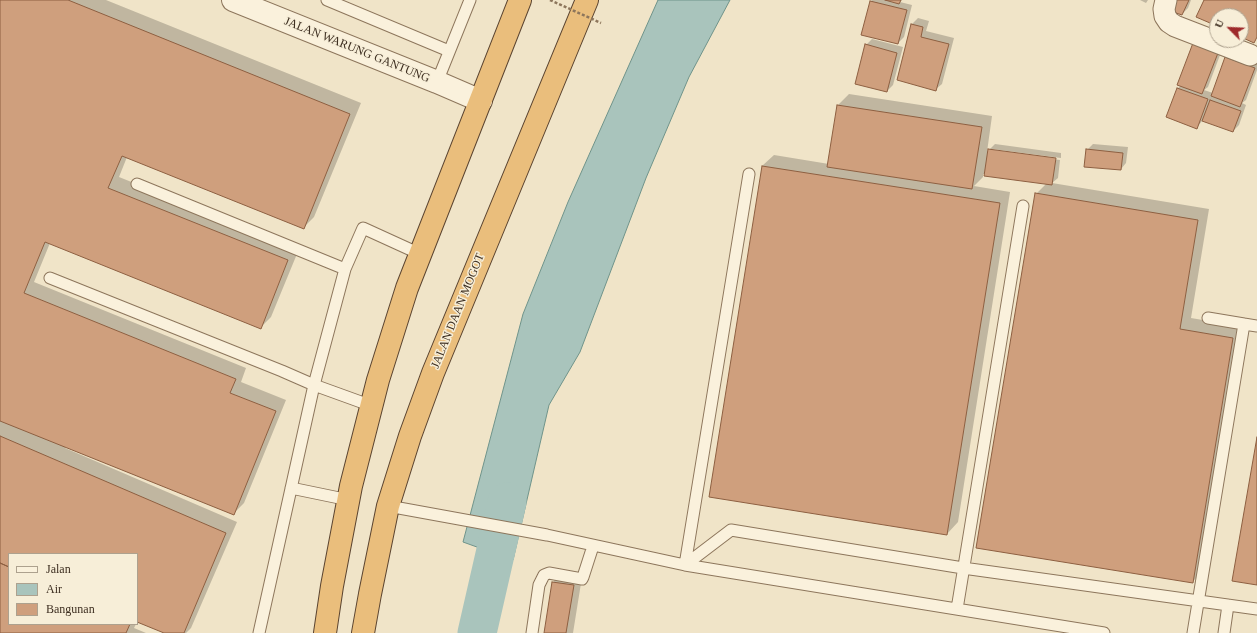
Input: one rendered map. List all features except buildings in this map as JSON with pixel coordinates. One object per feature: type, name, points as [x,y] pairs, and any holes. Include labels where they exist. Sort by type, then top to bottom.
[{"type":"highway","points":[[325,633],[332,586],[349,500],[378,380],[407,288],[520,0]]},
{"type":"highway","name":"JALAN DAAN MOGOT","points":[[363,633],[388,506],[410,436],[433,373],[587,0]]},
{"type":"street","name":"JALAN WARUNG GANTUNG","points":[[233,0],[264,6],[481,101]]},
{"type":"street","points":[[1166,0],[1164,9],[1165,16],[1169,22],[1175,26],[1250,55]]},
{"type":"lane","points":[[327,0],[449,51]]},
{"type":"lane","points":[[437,82],[470,0]]},
{"type":"lane","points":[[685,565],[750,174]]},
{"type":"lane","points":[[137,184],[345,269]]},
{"type":"lane","points":[[957,609],[1023,206]]},
{"type":"lane","points":[[259,633],[314,385],[345,269],[362,228],[420,254]]},
{"type":"lane","points":[[50,278],[314,385],[372,406]]},
{"type":"lane","points":[[1208,318],[1257,326]]},
{"type":"lane","points":[[1193,633],[1244,324]]},
{"type":"lane","points":[[291,488],[349,500]]},
{"type":"lane","points":[[388,506],[535,533],[685,565],[957,609],[1088,632],[1104,633]]},
{"type":"lane","points":[[685,565],[731,530],[963,568],[1257,610]]},
{"type":"lane","points":[[532,633],[539,585],[544,576],[549,573],[582,579],[593,546]]},
{"type":"lane","points":[[1224,633],[1228,605]]},
{"type":"path","points":[[550,0],[601,23]]},
{"type":"water","points":[[658,0],[730,0],[689,77],[646,178],[580,352],[549,405],[513,560],[463,542],[523,314],[568,202]]},
{"type":"waterway","points":[[477,633],[507,502]]}]
